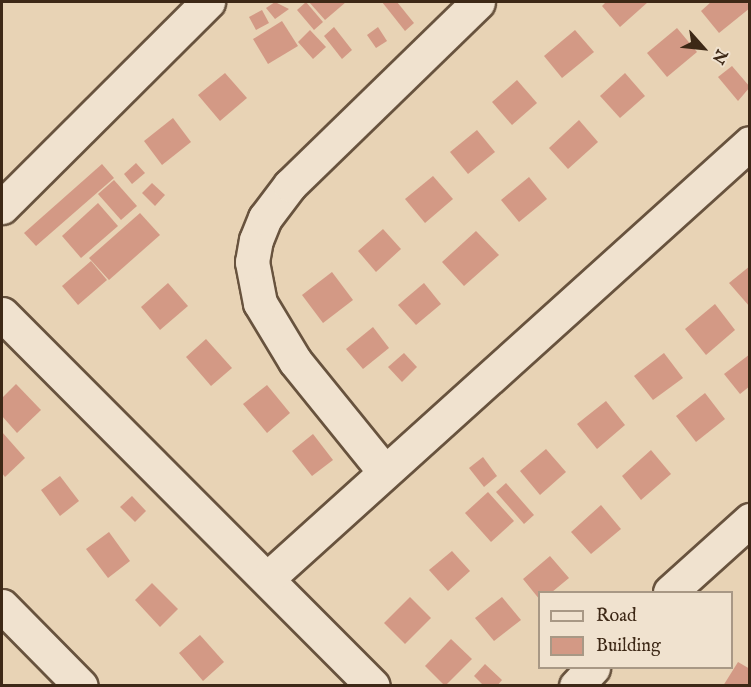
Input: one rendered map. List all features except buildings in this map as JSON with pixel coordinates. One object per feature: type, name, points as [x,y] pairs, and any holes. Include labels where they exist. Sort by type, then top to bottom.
[{"type":"street","points":[[2,207],[208,2]]},
{"type":"street","points":[[384,471],[295,360],[260,303],[252,262],[265,218],[290,185],[478,2]]},
{"type":"street","points":[[268,578],[750,143]]},
{"type":"street","points":[[2,314],[268,578],[373,686]]},
{"type":"street","points":[[671,591],[750,520]]},
{"type":"street","points":[[2,606],[81,686]]},
{"type":"street","points":[[576,686],[592,669]]}]
